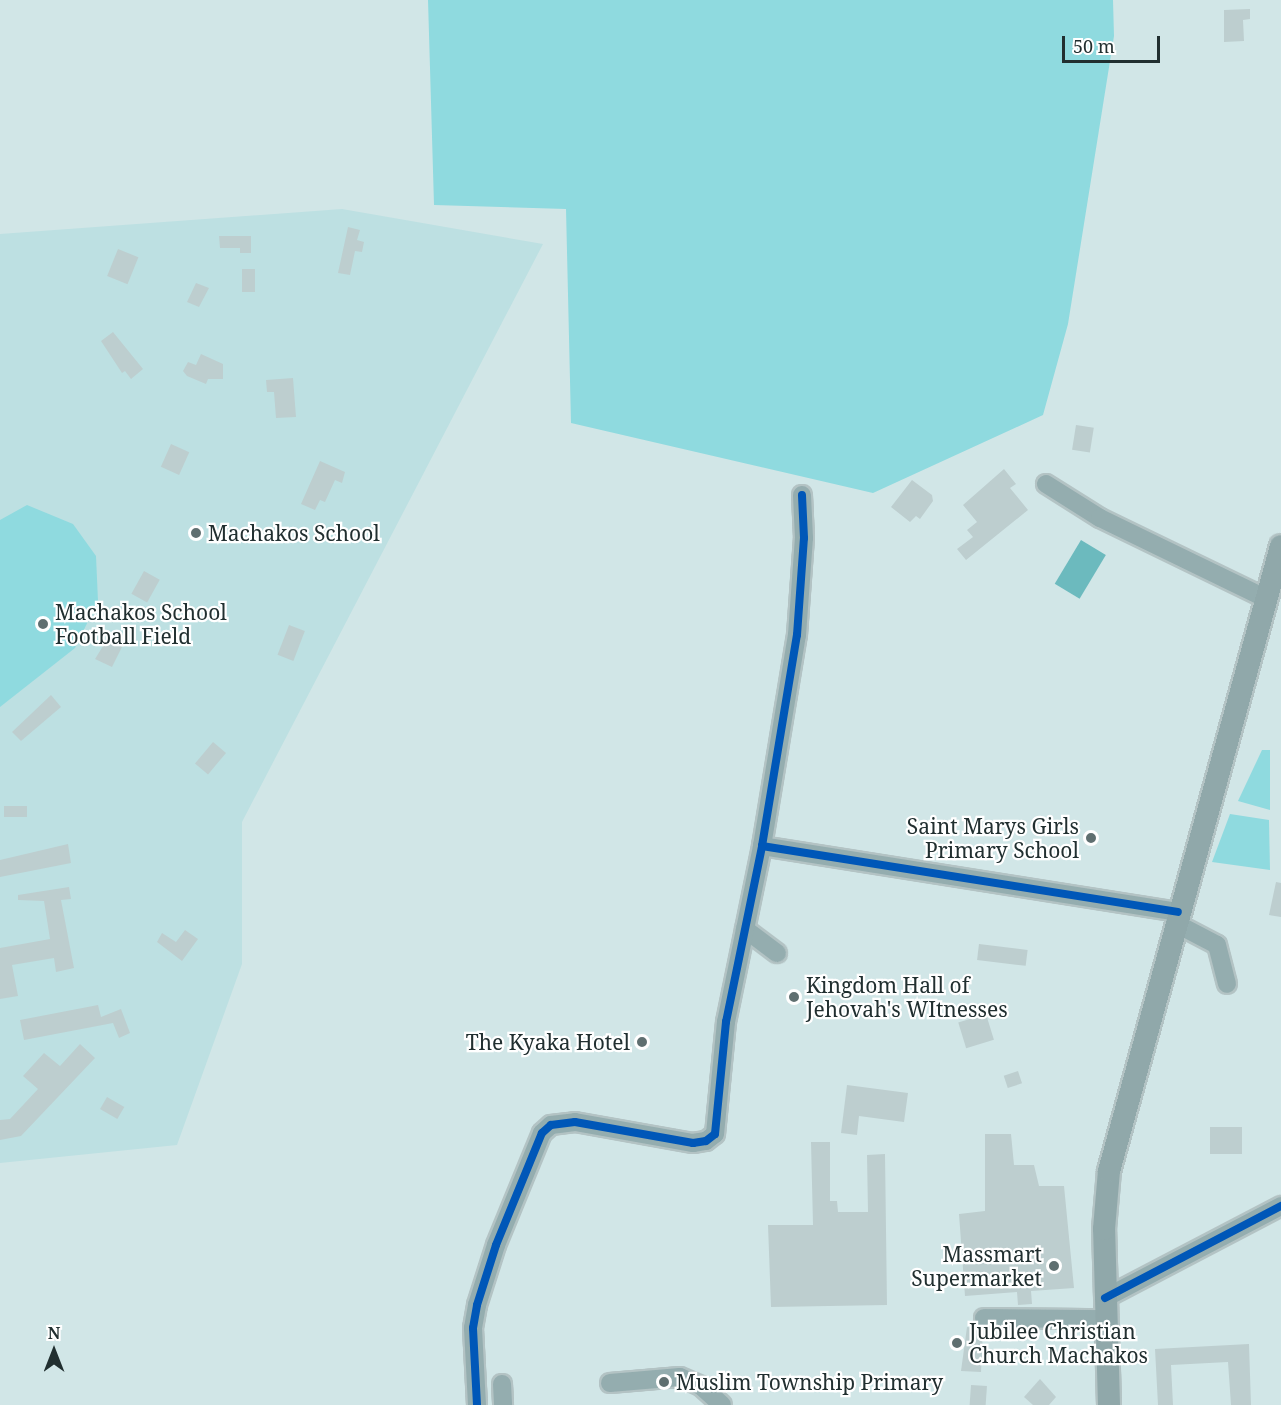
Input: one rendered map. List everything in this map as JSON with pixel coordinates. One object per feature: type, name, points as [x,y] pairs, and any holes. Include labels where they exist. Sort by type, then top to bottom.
[{"type":"main road","points":[[1108,1405],[1104,1208],[1109,1171],[1176,917],[1281,546]]},
{"type":"street","points":[[1046,484],[1100,518],[1265,598]]},
{"type":"street","points":[[477,1405],[473,1328],[477,1305],[496,1245],[542,1132],[551,1125],[575,1122],[693,1143],[713,1137],[726,1022],[762,846],[797,635],[804,538],[802,495]]},
{"type":"street","points":[[762,846],[1176,917],[1217,945],[1227,984]]},
{"type":"street","points":[[745,929],[777,953]]},
{"type":"street","points":[[984,1318],[1106,1309],[1281,1206]]},
{"type":"street","points":[[610,1383],[680,1377],[701,1386],[722,1405]]},
{"type":"street","points":[[502,1384],[503,1405]]},
{"type":"shaded area","points":[[428,0],[1113,0],[1114,36],[1068,324],[1043,415],[873,493],[571,423],[566,209],[434,205]]},
{"type":"shaded area","name":"Machakos School","points":[[342,209],[543,244],[242,822],[242,964],[177,1145],[0,1163],[0,234]]},
{"type":"shaded area","name":"Machakos School Football Field","points":[[27,505],[73,524],[96,556],[98,601],[75,648],[0,707],[0,520]]},
{"type":"shaded area","points":[[1081,540],[1106,555],[1080,599],[1055,584]]},
{"type":"shaded area","points":[[1262,750],[1270,750],[1270,810],[1238,801]]},
{"type":"shaded area","points":[[1230,814],[1269,820],[1270,870],[1212,862]]},
{"type":"building","points":[[1250,9],[1250,19],[1243,20],[1244,41],[1224,42],[1224,10]]},
{"type":"building","points":[[348,227],[360,230],[357,240],[364,242],[362,252],[355,251],[350,275],[338,273]]},
{"type":"building","points":[[219,236],[251,236],[251,253],[240,253],[240,248],[220,248]]},
{"type":"building","points":[[118,249],[138,257],[128,284],[107,276]]},
{"type":"building","points":[[242,269],[255,269],[255,292],[242,292]]},
{"type":"building","points":[[196,283],[209,288],[199,307],[187,302]]},
{"type":"building","points":[[113,332],[143,369],[131,379],[125,371],[122,373],[101,341]]},
{"type":"building","points":[[201,354],[223,364],[223,379],[208,379],[206,384],[187,376],[183,371],[188,362],[196,365]]},
{"type":"building","points":[[293,378],[296,417],[276,418],[274,392],[267,392],[266,380]]},
{"type":"building","points":[[1076,425],[1094,428],[1090,453],[1072,450]]},
{"type":"building","points":[[171,444],[189,452],[179,475],[161,467]]},
{"type":"building","points":[[320,461],[345,472],[342,483],[335,480],[325,502],[320,500],[315,510],[301,504]]},
{"type":"building","points":[[1004,469],[1016,484],[1010,488],[1028,510],[966,560],[957,549],[973,537],[967,530],[977,522],[963,505]]},
{"type":"building","points":[[912,480],[932,495],[933,501],[920,519],[916,516],[910,522],[891,507]]},
{"type":"building","points":[[144,571],[160,580],[147,602],[131,594]]},
{"type":"building","points":[[289,625],[305,631],[293,661],[278,655]]},
{"type":"building","points":[[108,638],[123,645],[112,667],[95,659]]},
{"type":"building","points":[[51,695],[61,707],[21,741],[12,732]]},
{"type":"building","points":[[213,742],[226,753],[208,774],[195,763]]},
{"type":"building","points":[[4,806],[27,806],[27,817],[4,817]]},
{"type":"building","points":[[68,844],[71,863],[0,877],[0,860]]},
{"type":"building","points":[[1276,882],[1281,883],[1281,917],[1269,915]]},
{"type":"building","points":[[69,887],[71,899],[61,900],[74,968],[56,972],[54,958],[12,965],[18,996],[0,999],[0,948],[50,939],[44,901],[18,900],[18,895]]},
{"type":"building","points":[[185,930],[198,939],[182,961],[157,942],[162,933],[176,942]]},
{"type":"building","points":[[979,944],[1028,950],[1026,966],[977,960]]},
{"type":"building","points":[[98,1005],[101,1017],[121,1009],[130,1033],[119,1038],[113,1023],[24,1040],[20,1020]]},
{"type":"building","points":[[986,1014],[994,1040],[966,1048],[958,1022]]},
{"type":"building","points":[[80,1044],[95,1058],[21,1136],[0,1140],[0,1120],[10,1119],[38,1089],[23,1076],[44,1053],[60,1066]]},
{"type":"building","points":[[1018,1071],[1022,1083],[1008,1088],[1004,1076]]},
{"type":"building","points":[[847,1085],[908,1093],[904,1122],[859,1116],[857,1135],[841,1133]]},
{"type":"building","points":[[107,1097],[124,1107],[117,1119],[100,1109]]},
{"type":"building","points":[[1210,1127],[1242,1127],[1242,1154],[1210,1154]]},
{"type":"building","points":[[985,1134],[1011,1134],[1014,1165],[1034,1165],[1039,1186],[1064,1186],[1074,1288],[1031,1291],[1032,1304],[1018,1305],[1017,1292],[965,1296],[959,1214],[985,1211]]},
{"type":"building","points":[[811,1142],[830,1142],[830,1201],[837,1201],[838,1212],[868,1212],[867,1155],[885,1154],[887,1305],[771,1307],[768,1225],[813,1225]]},
{"type":"building","points":[[967,1327],[983,1329],[981,1372],[961,1371]]},
{"type":"building","points":[[1249,1344],[1251,1405],[1231,1405],[1228,1362],[1171,1365],[1173,1405],[1158,1405],[1155,1349]]},
{"type":"building","points":[[1040,1379],[1056,1397],[1049,1405],[1033,1405],[1024,1397]]},
{"type":"building","points":[[971,1385],[987,1386],[986,1405],[970,1405]]},
{"type":"cycle path","points":[[477,1405],[473,1328],[477,1305],[496,1245],[542,1133],[551,1125],[575,1122],[693,1143],[706,1141],[715,1134],[726,1022],[762,846],[797,635],[804,538],[802,495]]},
{"type":"cycle path","points":[[762,846],[1178,912]]},
{"type":"cycle path","points":[[1105,1298],[1281,1206]]},
{"type":"place","name":"Machakos School","points":[[196,533]]},
{"type":"place","name":"Machakos School Football Field","points":[[43,624]]},
{"type":"place","name":"Saint Marys Girls Primary School","points":[[1091,838]]},
{"type":"place","name":"Kingdom Hall of Jehovah's WItnesses","points":[[794,997]]},
{"type":"place","name":"The Kyaka Hotel","points":[[642,1042]]},
{"type":"place","name":"Massmart Supermarket","points":[[1054,1266]]},
{"type":"place","name":"Jubilee Christian Church Machakos","points":[[957,1343]]},
{"type":"place","name":"Muslim Township Primary","points":[[664,1382]]}]
